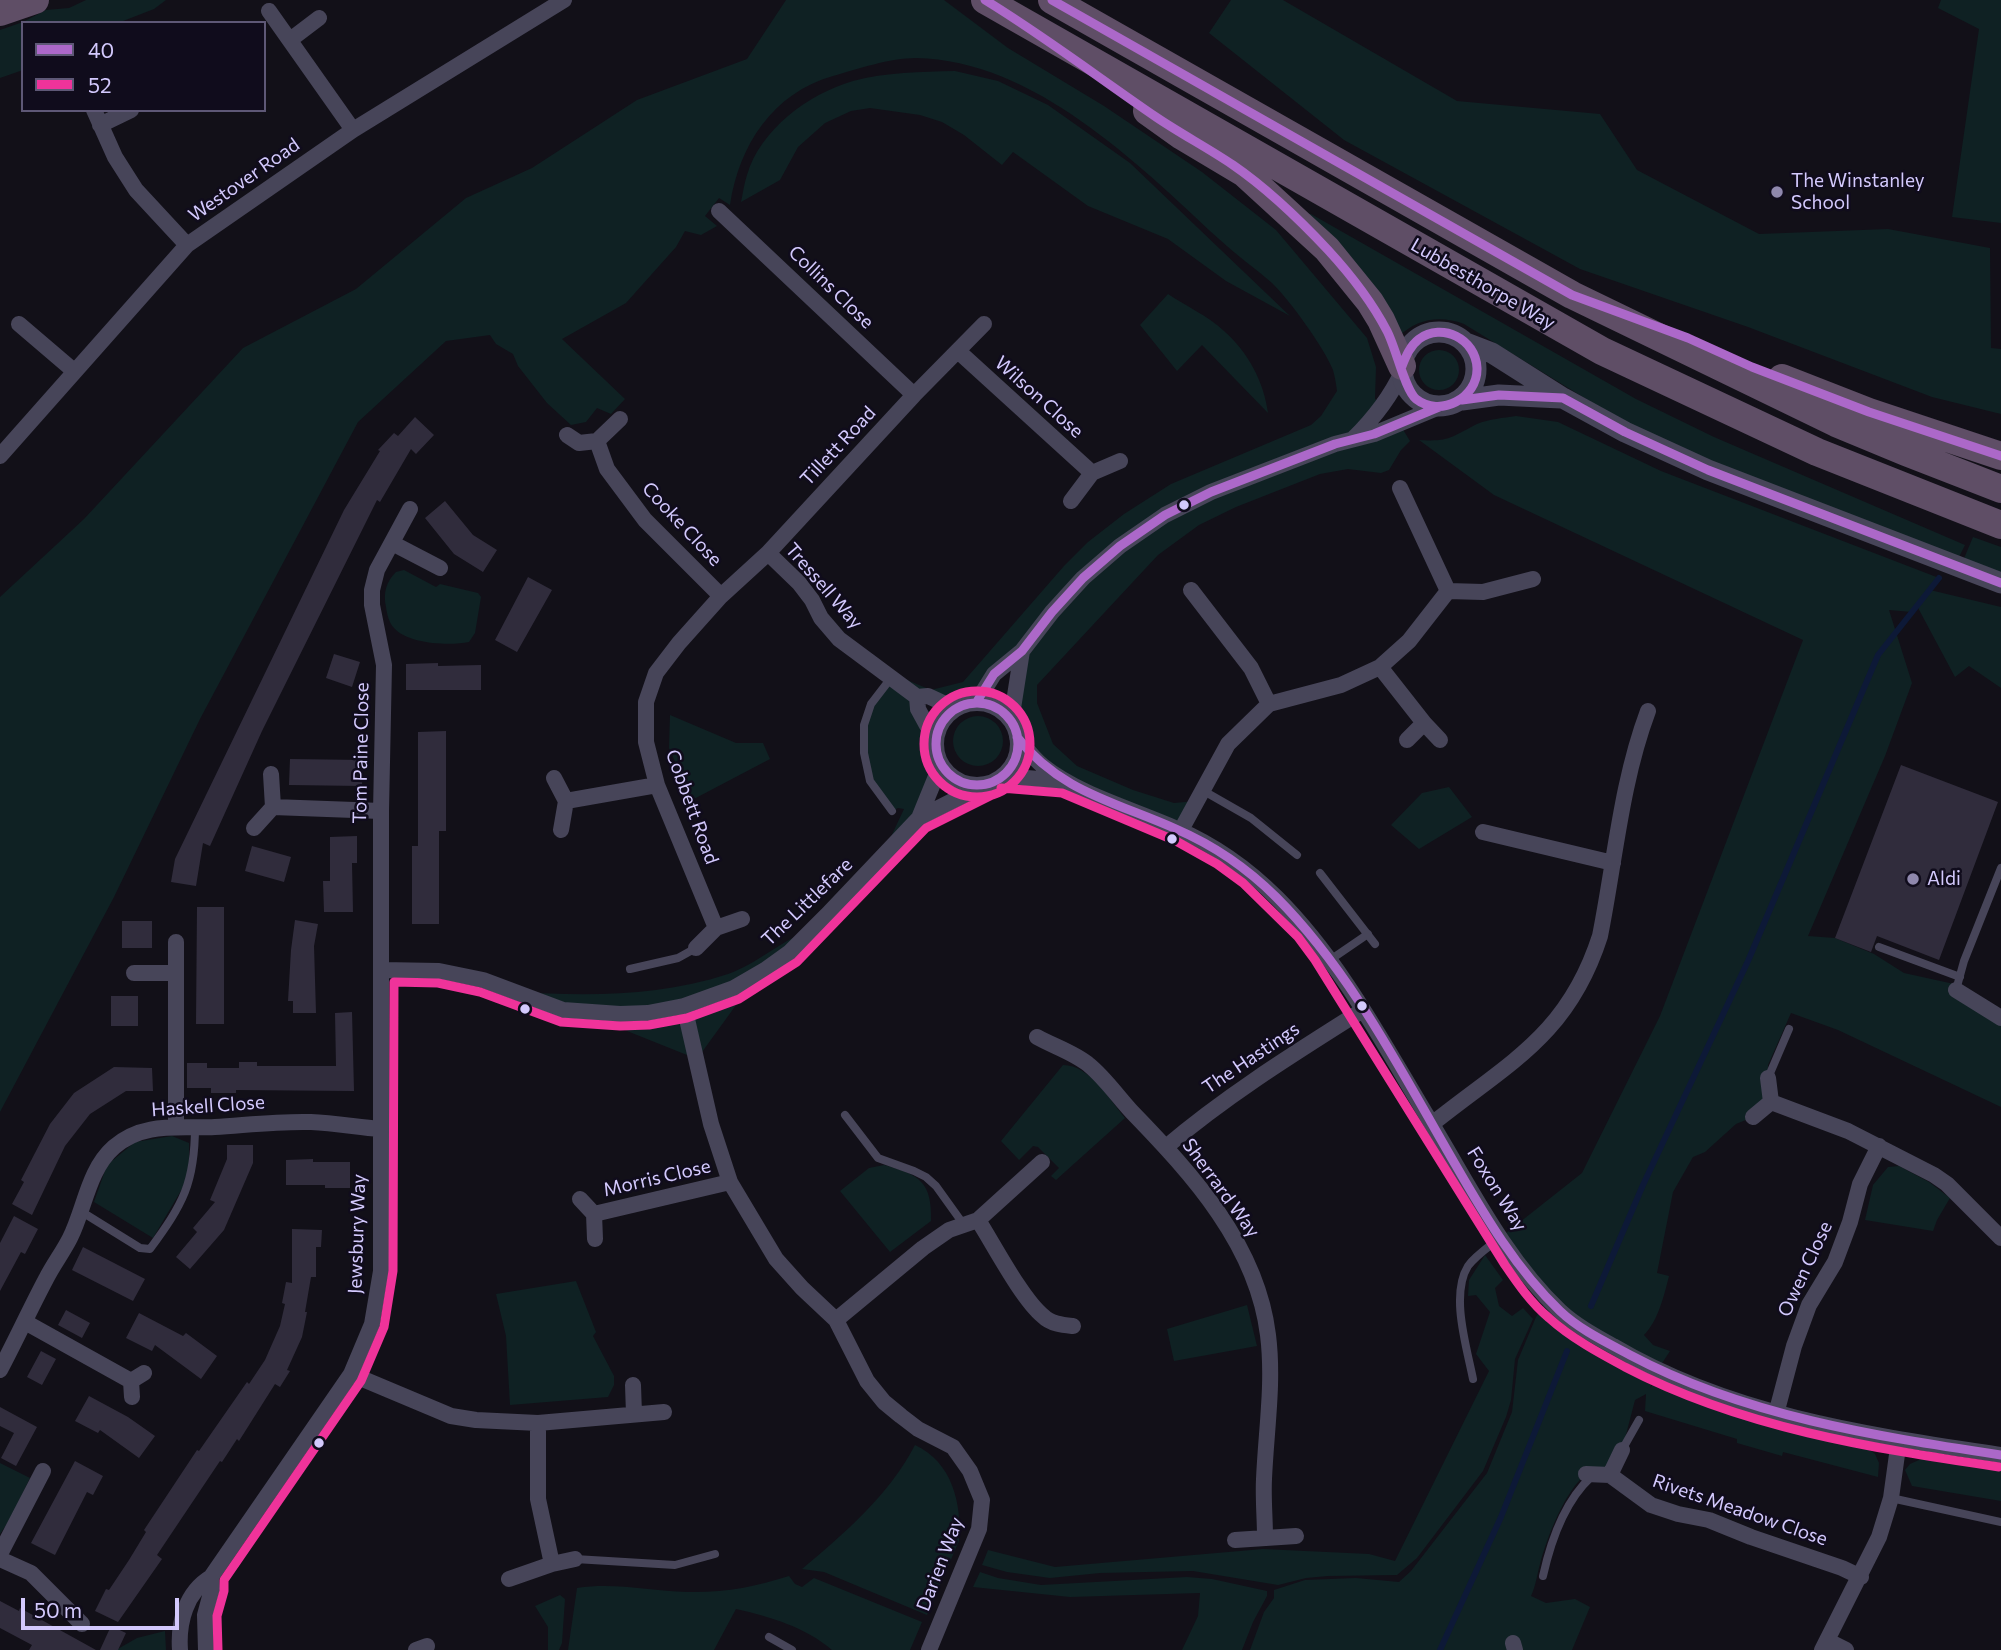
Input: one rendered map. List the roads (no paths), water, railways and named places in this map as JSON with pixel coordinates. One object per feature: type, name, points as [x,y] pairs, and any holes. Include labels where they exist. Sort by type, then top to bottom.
[{"type":"highway","points":[[0,12],[35,0]]},
{"type":"highway","name":"Lubbesthorpe Way","points":[[1052,0],[1572,295],[1836,423],[2001,489]]},
{"type":"highway","points":[[990,3],[1182,136],[1244,173],[1291,214],[1327,249],[1370,302],[1381,320],[1402,369]]},
{"type":"highway","name":"Lubbesthorpe Way","points":[[990,3],[1602,351],[1817,453],[2001,525]]},
{"type":"highway","points":[[1572,295],[1688,338],[1752,367],[1869,412],[2001,456]]},
{"type":"street","name":"Westover Road","points":[[0,456],[187,245],[353,130],[564,0]]},
{"type":"street","points":[[269,10],[353,130]]},
{"type":"street","points":[[290,40],[318,18]]},
{"type":"street","points":[[122,112],[97,118],[115,157],[136,190],[187,245]]},
{"type":"street","name":"Collins Close","points":[[719,211],[914,395]]},
{"type":"street","points":[[19,324],[74,371]]},
{"type":"street","name":"Tillett Road","points":[[721,596],[768,553],[914,395],[984,324]]},
{"type":"street","points":[[1354,438],[1384,404],[1402,369],[1408,347],[1427,334],[1451,334],[1492,353],[1563,398],[1625,432],[1709,470],[2001,583]]},
{"type":"street","points":[[1462,400],[1470,391],[1477,366],[1466,343]]},
{"type":"street","name":"Wilson Close","points":[[958,351],[1092,473]]},
{"type":"street","points":[[1402,369],[1409,392],[1417,400],[1439,407]]},
{"type":"street","points":[[976,703],[994,674],[1022,651],[1083,578],[1120,546],[1165,515],[1211,492],[1462,400],[1499,396],[1563,398]]},
{"type":"street","points":[[567,435],[579,443],[597,441],[620,419]]},
{"type":"street","name":"Cooke Close","points":[[597,441],[607,469],[638,512],[721,596]]},
{"type":"street","points":[[1071,501],[1092,473],[1120,461]]},
{"type":"street","points":[[1400,488],[1448,591]]},
{"type":"street","name":"Tom Paine Close","points":[[382,970],[384,665],[372,605],[372,590],[377,570],[410,509]]},
{"type":"street","points":[[392,543],[440,568]]},
{"type":"street","name":"Tressell Way","points":[[768,553],[799,583],[821,618],[839,639],[917,698],[928,696],[956,709]]},
{"type":"street","points":[[1448,591],[1483,592],[1533,579]]},
{"type":"street","points":[[1191,590],[1251,668],[1269,704]]},
{"type":"street","points":[[1181,830],[1228,744],[1269,704],[1342,685],[1380,667],[1409,641],[1448,591]]},
{"type":"street","name":"Cobbett Road","points":[[716,928],[657,785],[646,742],[646,702],[656,673],[721,596]]},
{"type":"street","points":[[1011,721],[1022,651]]},
{"type":"street","points":[[1380,667],[1440,740]]},
{"type":"street","points":[[917,698],[918,709],[936,742],[942,764],[961,781],[986,784],[1002,776],[1015,759],[1017,737],[1011,721],[1002,711],[990,705],[976,703],[956,709],[946,718],[939,729],[936,742]]},
{"type":"street","points":[[1432,1124],[1519,1059],[1559,1019],[1580,986],[1592,960],[1602,924],[1626,790],[1648,711]]},
{"type":"street","points":[[1407,740],[1424,723]]},
{"type":"street","name":"Foxon Way","points":[[1017,737],[1043,767],[1065,781],[1181,830],[1224,854],[1251,874],[1307,929],[1363,1010],[1526,1275],[1565,1316],[1657,1371],[1709,1392],[1842,1430],[2001,1455]]},
{"type":"street","name":"The Littlefare","points":[[919,818],[942,764]]},
{"type":"street","points":[[254,828],[273,807],[271,774]]},
{"type":"street","name":"Foxon Way","points":[[1002,776],[1065,781]]},
{"type":"street","points":[[554,778],[566,801],[561,830]]},
{"type":"street","name":"The Littlefare","points":[[382,970],[439,971],[483,980],[563,1010],[620,1014],[648,1013],[684,1006],[734,988],[790,952],[919,818],[986,784]]},
{"type":"street","points":[[566,801],[657,785]]},
{"type":"street","points":[[273,807],[381,811]]},
{"type":"street","points":[[1483,832],[1613,863]]},
{"type":"street","points":[[696,948],[716,928],[742,919]]},
{"type":"street","points":[[176,942],[176,1126]]},
{"type":"street","name":"Jewsbury Way","points":[[180,1650],[180,1623],[184,1611],[201,1583],[211,1577],[351,1374],[372,1324],[381,1272],[382,970]]},
{"type":"street","points":[[134,973],[176,973]]},
{"type":"street","points":[[1958,984],[2001,1018]]},
{"type":"street","name":"Darien Way","points":[[684,1006],[711,1124],[730,1182],[776,1259],[836,1321],[867,1381],[884,1402],[918,1429],[953,1447],[970,1471],[982,1500],[979,1529],[929,1650]]},
{"type":"street","name":"The Hastings","points":[[1166,1147],[1206,1113],[1247,1084],[1363,1010]]},
{"type":"street","name":"Sherrard Way","points":[[1037,1037],[1088,1064],[1166,1147],[1198,1186],[1250,1265],[1268,1334],[1270,1377],[1264,1482],[1265,1538]]},
{"type":"street","points":[[1768,1078],[1771,1102]]},
{"type":"street","points":[[1753,1117],[1771,1102]]},
{"type":"street","points":[[1771,1102],[1848,1131],[1920,1167],[1947,1184],[2001,1238]]},
{"type":"street","name":"Haskell Close","points":[[0,1370],[47,1276],[69,1242],[97,1168],[113,1147],[135,1133],[176,1126],[312,1122],[380,1129]]},
{"type":"street","name":"Owen Close","points":[[1776,1413],[1794,1346],[1809,1305],[1835,1262],[1860,1184],[1879,1146]]},
{"type":"street","points":[[836,1321],[923,1248],[949,1230],[971,1223],[1041,1162]]},
{"type":"street","name":"Morris Close","points":[[594,1214],[730,1182]]},
{"type":"street","name":"Morris Close","points":[[580,1199],[594,1214],[595,1239]]},
{"type":"street","points":[[971,1223],[1043,1317],[1058,1324],[1073,1326]]},
{"type":"street","points":[[25,1322],[136,1384]]},
{"type":"street","points":[[351,1374],[451,1416],[476,1420],[538,1423],[664,1412]]},
{"type":"street","points":[[633,1385],[635,1414]]},
{"type":"street","points":[[538,1423],[538,1499],[552,1564]]},
{"type":"street","points":[[1846,1650],[1825,1646],[1880,1538],[1891,1497],[1899,1440]]},
{"type":"street","points":[[1597,1474],[1622,1450]]},
{"type":"street","points":[[43,1471],[0,1556],[31,1573],[82,1624]]},
{"type":"street","name":"Rivets Meadow Close","points":[[1597,1474],[1651,1505],[1709,1520],[1861,1577]]},
{"type":"street","points":[[1235,1540],[1296,1536]]},
{"type":"street","points":[[509,1579],[575,1559]]},
{"type":"street","name":"Jewsbury Way","points":[[206,1650],[205,1615],[212,1589],[211,1577]]},
{"type":"lane","points":[[891,678],[871,704],[864,725],[864,753],[870,781],[892,811]]},
{"type":"lane","points":[[1202,790],[1251,818],[1297,855]]},
{"type":"lane","points":[[1879,947],[1958,984],[2001,868]]},
{"type":"lane","points":[[1321,873],[1375,944]]},
{"type":"lane","points":[[1330,960],[1368,934]]},
{"type":"lane","points":[[630,969],[678,958],[696,948]]},
{"type":"lane","points":[[1768,1078],[1789,1029]]},
{"type":"lane","points":[[845,1115],[878,1158],[926,1177],[971,1223]]},
{"type":"lane","points":[[82,1212],[140,1248],[150,1249],[182,1201],[191,1181],[195,1155],[195,1126]]},
{"type":"lane","points":[[1473,1379],[1462,1317],[1463,1276],[1469,1264],[1501,1237]]},
{"type":"lane","points":[[1622,1450],[1639,1420]]},
{"type":"lane","points":[[1543,1576],[1548,1555],[1570,1502],[1579,1488],[1597,1474]]},
{"type":"lane","points":[[1891,1497],[2001,1522]]},
{"type":"lane","points":[[575,1559],[675,1565],[715,1555]]},
{"type":"lane","points":[[769,1637],[792,1650]]},
{"type":"waterway","points":[[1591,1306],[1643,1185],[1748,961],[1878,655],[1939,578]]},
{"type":"waterway","points":[[1440,1650],[1501,1517],[1567,1351]]},
{"type":"place","name":"The Winstanley School","points":[[1777,192]]},
{"type":"place","name":"Aldi","points":[[1913,879]]}]
